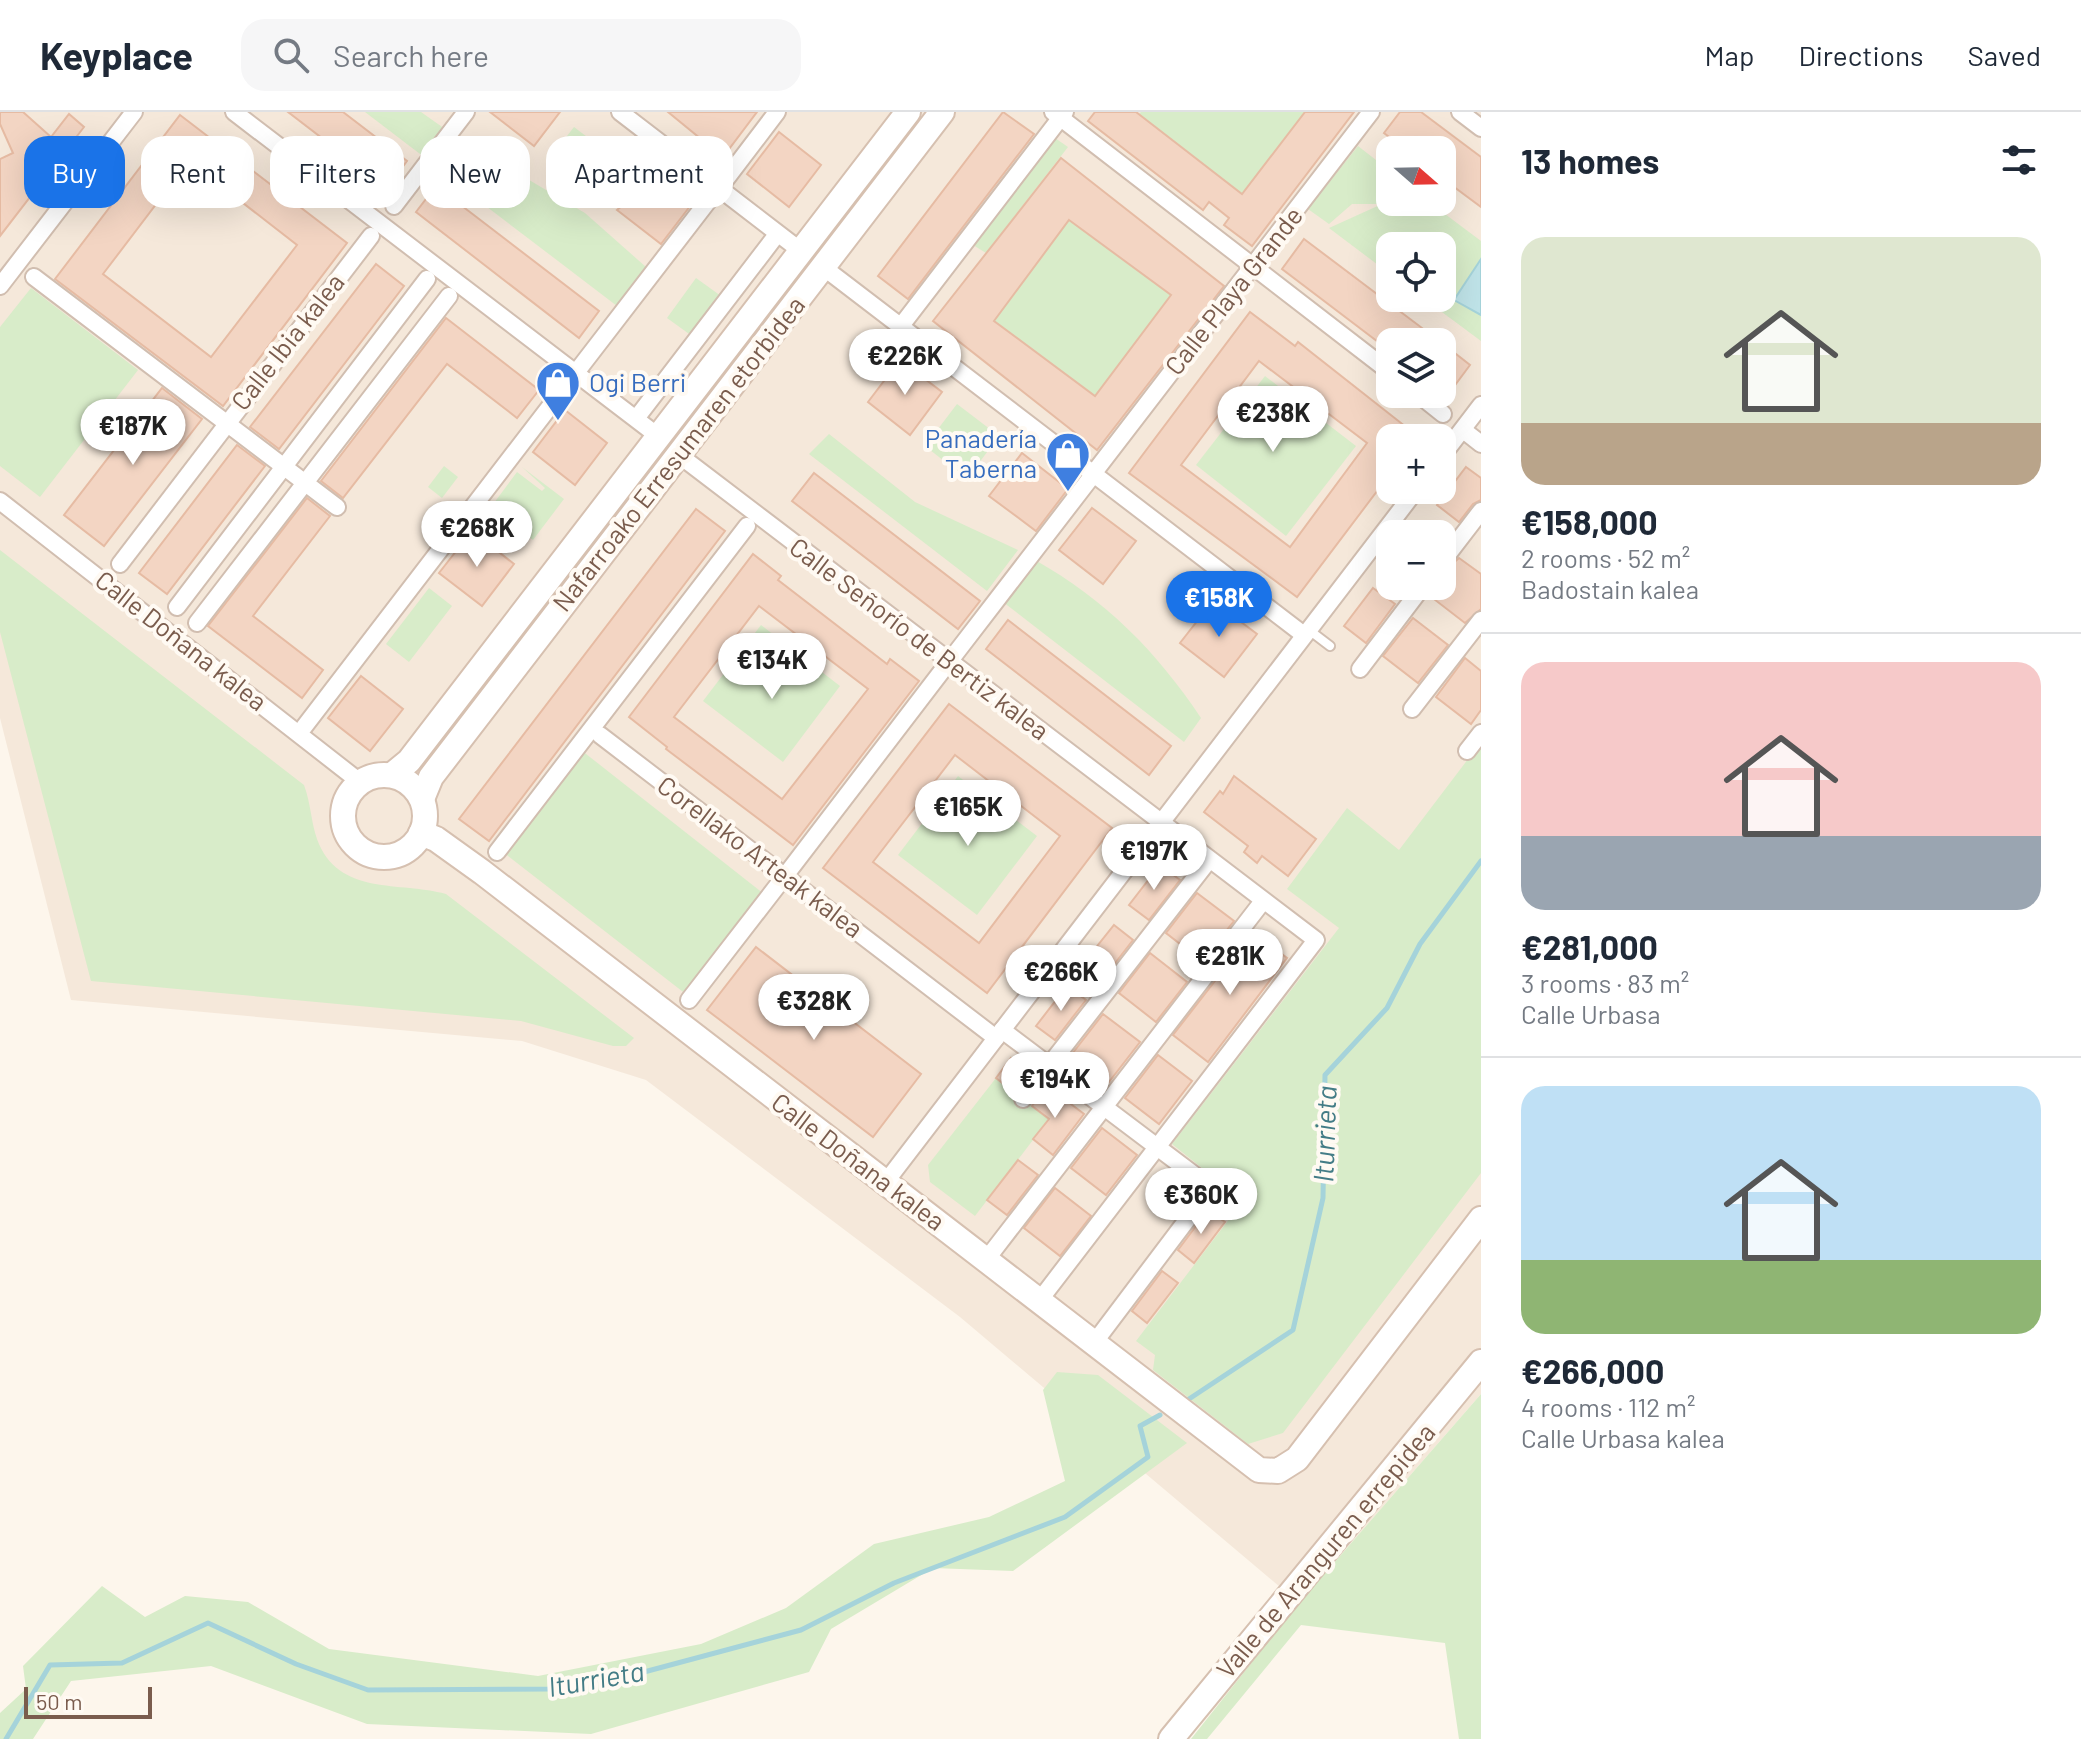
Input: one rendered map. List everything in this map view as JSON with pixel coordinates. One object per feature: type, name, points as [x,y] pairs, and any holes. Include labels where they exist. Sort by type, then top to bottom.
[{"type":"street","points":[[0,286],[134,112]]},
{"type":"street","points":[[234,112],[658,436]]},
{"type":"street","points":[[404,193],[466,112]]},
{"type":"street","points":[[620,112],[801,251]]},
{"type":"street","points":[[304,727],[777,112]]},
{"type":"street","name":"Nafarroako Erresumaren etorbidea","points":[[392,775],[409,761],[908,112]]},
{"type":"street","name":"Nafarroako Erresumaren etorbidea","points":[[422,799],[431,777],[942,112]]},
{"type":"street","name":"Calle Playa Grande","points":[[689,1000],[1371,112]]},
{"type":"street","points":[[1460,112],[1481,128]]},
{"type":"street","points":[[904,322],[1060,114],[1376,361]]},
{"type":"street","name":"Calle Ibia kalea","points":[[120,564],[224,424],[371,236]]},
{"type":"street","points":[[638,416],[775,237]]},
{"type":"street","points":[[823,267],[1306,632]]},
{"type":"street","points":[[34,277],[337,507]]},
{"type":"street","points":[[177,607],[427,279]]},
{"type":"street","points":[[197,623],[449,296]]},
{"type":"street","points":[[382,338],[404,355]]},
{"type":"street","points":[[1456,438],[1481,405]]},
{"type":"street","points":[[1436,408],[1443,414]]},
{"type":"street","name":"Calle Señorío de Bertiz kalea","points":[[679,455],[1316,940],[1158,1148]]},
{"type":"street","name":"Calle Doñana kalea","points":[[0,501],[360,782]]},
{"type":"street","points":[[885,1183],[1405,504]]},
{"type":"street","points":[[1456,544],[1481,511]]},
{"type":"street","points":[[497,852],[747,526]]},
{"type":"street","points":[[222,547],[243,563]]},
{"type":"street","points":[[1360,669],[1412,600]]},
{"type":"street","points":[[1412,709],[1481,620]]},
{"type":"street","points":[[1467,751],[1481,733]]},
{"type":"street","name":"Corellako Arteak kalea","points":[[600,735],[999,1034],[1050,1066],[1234,1205]]},
{"type":"street","points":[[392,775],[410,784],[422,799],[425,814],[421,833],[410,848],[392,857],[371,855],[358,848],[349,838],[342,818],[345,803],[360,782],[373,776],[392,775]]},
{"type":"street","name":"Calle Doñana kalea","points":[[421,833],[436,839],[482,872],[1259,1470],[1278,1471],[1297,1459],[1481,1219]]},
{"type":"street","points":[[1023,1099],[1209,860]]},
{"type":"street","points":[[986,1260],[1263,901]]},
{"type":"street","points":[[1039,1301],[1158,1148]]},
{"type":"street","points":[[1094,1343],[1211,1188]]},
{"type":"street","name":"Valle de Aranguren errepidea","points":[[1171,1739],[1481,1362]]},
{"type":"lane","points":[[1306,632],[1330,646]]},
{"type":"shaded area","points":[[0,112],[1481,112],[1481,1394],[1299,1603],[960,1317],[646,1080],[522,1041],[71,1000],[0,718]]},
{"type":"green space","points":[[365,112],[421,112],[445,129],[440,136],[420,136],[420,154],[404,142],[404,136],[396,136]]},
{"type":"green space","points":[[1305,112],[1238,200],[1225,181],[1139,114]]},
{"type":"green space","points":[[574,127],[586,136],[567,136]]},
{"type":"green space","points":[[1055,138],[1068,147],[986,253],[973,245]]},
{"type":"green space","points":[[1358,146],[1376,160],[1376,204],[1352,204],[1329,224],[1308,209]]},
{"type":"green space","points":[[530,181],[546,190],[546,208],[577,208],[585,213],[646,267],[617,306],[488,208],[530,208]]},
{"type":"green space","points":[[1376,207],[1376,216],[1448,216],[1481,241],[1481,341],[1442,312],[1456,312],[1456,232],[1376,232],[1376,263],[1329,228]]},
{"type":"green space","points":[[1069,220],[1171,295],[1095,396],[994,321]]},
{"type":"green space","points":[[696,278],[721,296],[692,336],[667,318]]},
{"type":"green space","points":[[31,288],[138,370],[40,497],[0,466],[0,327]]},
{"type":"green space","points":[[747,338],[753,343],[650,477],[644,472]]},
{"type":"green space","points":[[1265,376],[1356,446],[1286,536],[1196,465]]},
{"type":"green space","points":[[957,404],[999,436],[967,479],[925,446]]},
{"type":"green space","points":[[829,434],[915,502],[1018,550],[987,591],[809,454]]},
{"type":"green space","points":[[444,466],[458,477],[442,498],[428,487]]},
{"type":"green space","points":[[522,467],[564,499],[533,540],[491,507],[517,472],[542,491],[545,488]]},
{"type":"green space","points":[[634,486],[640,490],[525,640],[519,635]]},
{"type":"green space","points":[[0,550],[304,785],[317,839],[327,857],[340,870],[372,883],[446,894],[634,1038],[626,1046],[613,1046],[521,1021],[91,981],[0,632]]},
{"type":"green space","points":[[1035,560],[1107,610],[1166,671],[1201,718],[1184,742],[1003,602]]},
{"type":"green space","points":[[429,588],[452,606],[409,662],[386,644]]},
{"type":"green space","points":[[761,625],[840,686],[783,762],[703,701]]},
{"type":"green space","points":[[508,648],[515,653],[431,762],[425,757]]},
{"type":"green space","points":[[1481,742],[1481,1173],[1283,1433],[1248,1444],[1153,1370],[1155,1355],[1136,1341],[1243,1201],[1172,1144],[1339,928],[1287,889],[1347,808],[1399,850]]},
{"type":"green space","points":[[581,750],[764,894],[687,995],[503,852]]},
{"type":"green space","points":[[958,776],[1037,836],[977,915],[898,855]]},
{"type":"green space","points":[[996,1078],[1049,1119],[975,1216],[930,1182],[928,1165]]},
{"type":"green space","points":[[1057,1372],[1098,1375],[1187,1443],[1013,1571],[933,1568],[831,1629],[809,1672],[591,1734],[367,1724],[211,1666],[71,1681],[33,1739],[0,1739],[0,1713],[26,1689],[23,1666],[102,1586],[145,1617],[185,1596],[248,1602],[329,1649],[538,1676],[701,1644],[786,1608],[874,1544],[989,1517],[1065,1481],[1043,1390]]},
{"type":"green space","points":[[1481,1394],[1481,1739],[1459,1739],[1445,1643],[1301,1625],[1207,1739],[1191,1739],[1299,1603]]},
{"type":"water","points":[[1481,259],[1481,315],[1456,301]]},
{"type":"building","points":[[0,112],[23,112],[50,136],[24,136],[24,205],[0,236],[0,159],[13,153],[0,124]]},
{"type":"building","points":[[288,112],[343,112],[374,136],[319,136]]},
{"type":"building","points":[[490,112],[560,112],[534,146],[530,143],[530,136],[521,136]]},
{"type":"building","points":[[668,112],[757,112],[733,144],[733,136],[697,136]]},
{"type":"building","points":[[1003,112],[1034,134],[908,299],[878,276]]},
{"type":"building","points":[[1095,112],[1136,112],[1242,194],[1305,112],[1354,112],[1252,246],[1224,225],[1229,218],[1209,202],[1203,210],[1088,121]]},
{"type":"building","points":[[1400,112],[1421,112],[1453,136],[1388,136],[1384,133]]},
{"type":"building","points":[[69,114],[84,127],[77,136],[52,136]]},
{"type":"building","points":[[180,115],[207,136],[164,136]]},
{"type":"building","points":[[779,132],[821,165],[789,207],[747,174]]},
{"type":"building","points":[[1456,138],[1481,157],[1481,207],[1456,188]]},
{"type":"building","points":[[1061,158],[1224,286],[1097,450],[933,321]],"holes":[[[1069,220],[1171,295],[1095,396],[994,321]]]},
{"type":"building","points":[[141,166],[141,208],[153,208],[103,274],[211,357],[297,245],[249,208],[254,208],[254,172],[270,184],[270,208],[301,208],[347,243],[223,406],[55,279],[109,208],[125,208],[125,187]]},
{"type":"building","points":[[420,207],[465,208],[599,311],[579,338],[416,212]]},
{"type":"building","points":[[619,208],[689,208],[661,244],[617,210]]},
{"type":"building","points":[[1304,239],[1376,293],[1376,312],[1401,312],[1422,328],[1376,328],[1376,340],[1282,269]]},
{"type":"building","points":[[376,264],[404,286],[279,449],[250,427]]},
{"type":"building","points":[[1250,312],[1295,346],[1298,342],[1376,403],[1376,408],[1382,408],[1402,424],[1376,424],[1376,493],[1297,597],[1129,473]],"holes":[[[1259,361],[1367,443],[1290,547],[1181,465]]]},
{"type":"building","points":[[446,318],[539,390],[517,418],[447,364],[343,498],[321,481]]},
{"type":"building","points":[[1456,354],[1470,365],[1456,384]]},
{"type":"building","points":[[900,360],[942,392],[910,435],[868,402]]},
{"type":"building","points":[[162,388],[202,419],[104,546],[64,515]]},
{"type":"building","points":[[565,410],[607,443],[575,485],[533,452]]},
{"type":"building","points":[[237,445],[265,466],[167,594],[139,573]]},
{"type":"building","points":[[1022,453],[1068,489],[1036,531],[989,496]]},
{"type":"building","points":[[1466,467],[1481,478],[1481,500],[1473,504],[1459,522],[1437,505],[1456,504],[1456,480]]},
{"type":"building","points":[[814,473],[980,601],[958,629],[792,501]]},
{"type":"building","points":[[307,498],[330,516],[253,616],[323,670],[302,698],[208,626]]},
{"type":"building","points":[[1092,508],[1136,541],[1103,584],[1059,550]]},
{"type":"building","points":[[696,509],[725,531],[489,841],[459,819]]},
{"type":"building","points":[[472,531],[514,564],[482,606],[439,573]]},
{"type":"building","points":[[753,554],[781,576],[778,580],[887,664],[890,659],[919,681],[793,845],[666,749],[629,717]],"holes":[[[759,606],[868,689],[782,799],[674,717]]]},
{"type":"building","points":[[1459,558],[1481,574],[1481,609],[1465,623],[1435,600],[1456,600],[1456,561]]},
{"type":"building","points":[[1373,588],[1376,600],[1390,600],[1395,604],[1366,643],[1344,626]]},
{"type":"building","points":[[1213,601],[1257,634],[1224,677],[1180,643]]},
{"type":"building","points":[[1413,618],[1448,645],[1418,683],[1383,656]]},
{"type":"building","points":[[1008,620],[1171,746],[1149,775],[986,649]]},
{"type":"building","points":[[1465,658],[1481,671],[1481,710],[1471,724],[1436,697]]},
{"type":"building","points":[[361,676],[403,709],[370,751],[328,718]]},
{"type":"building","points":[[949,704],[1112,828],[987,993],[823,868]],"holes":[[[955,755],[1060,836],[979,943],[873,862]]]},
{"type":"building","points":[[1234,776],[1316,839],[1288,876],[1262,856],[1257,863],[1244,852],[1248,846],[1204,812],[1220,791],[1223,794]]},
{"type":"building","points":[[1160,865],[1180,880],[1149,920],[1129,905]]},
{"type":"building","points":[[1197,893],[1234,921],[1202,961],[1166,933]]},
{"type":"building","points":[[1114,925],[1133,940],[1102,980],[1082,965]]},
{"type":"building","points":[[1253,932],[1287,958],[1208,1062],[1173,1035]]},
{"type":"building","points":[[756,947],[921,1074],[873,1137],[707,1010]]},
{"type":"building","points":[[1150,953],[1187,982],[1156,1022],[1119,993]]},
{"type":"building","points":[[1067,986],[1086,1000],[1055,1040],[1036,1026]]},
{"type":"building","points":[[1103,1014],[1140,1042],[1109,1082],[1072,1054]]},
{"type":"building","points":[[1158,1055],[1192,1081],[1159,1124],[1125,1098]]},
{"type":"building","points":[[1011,1058],[1030,1072],[1014,1092],[996,1078]]},
{"type":"building","points":[[1047,1086],[1084,1114],[1053,1155],[1033,1139],[1049,1119],[1032,1106]]},
{"type":"building","points":[[1102,1128],[1137,1155],[1106,1195],[1071,1168]]},
{"type":"building","points":[[1018,1160],[1038,1175],[1007,1215],[987,1200]]},
{"type":"building","points":[[1055,1188],[1091,1216],[1060,1256],[1024,1228]]},
{"type":"building","points":[[1208,1210],[1225,1222],[1194,1263],[1178,1250]]},
{"type":"building","points":[[1162,1271],[1178,1283],[1147,1323],[1132,1311]]},
{"type":"waterway","name":"Iturrieta","points":[[1189,1399],[1293,1330],[1323,1198],[1325,1075],[1387,1008],[1420,944],[1481,861]]},
{"type":"waterway","name":"Iturrieta","points":[[6,1739],[50,1665],[122,1663],[208,1623],[296,1664],[368,1690],[548,1689],[644,1672],[801,1630],[894,1583],[1065,1517],[1148,1457],[1140,1426],[1160,1415]]},
{"type":"place","name":"Ogi Berri","points":[[558,422]]},
{"type":"place","name":"Panadería Taberna","points":[[1068,493]]}]
